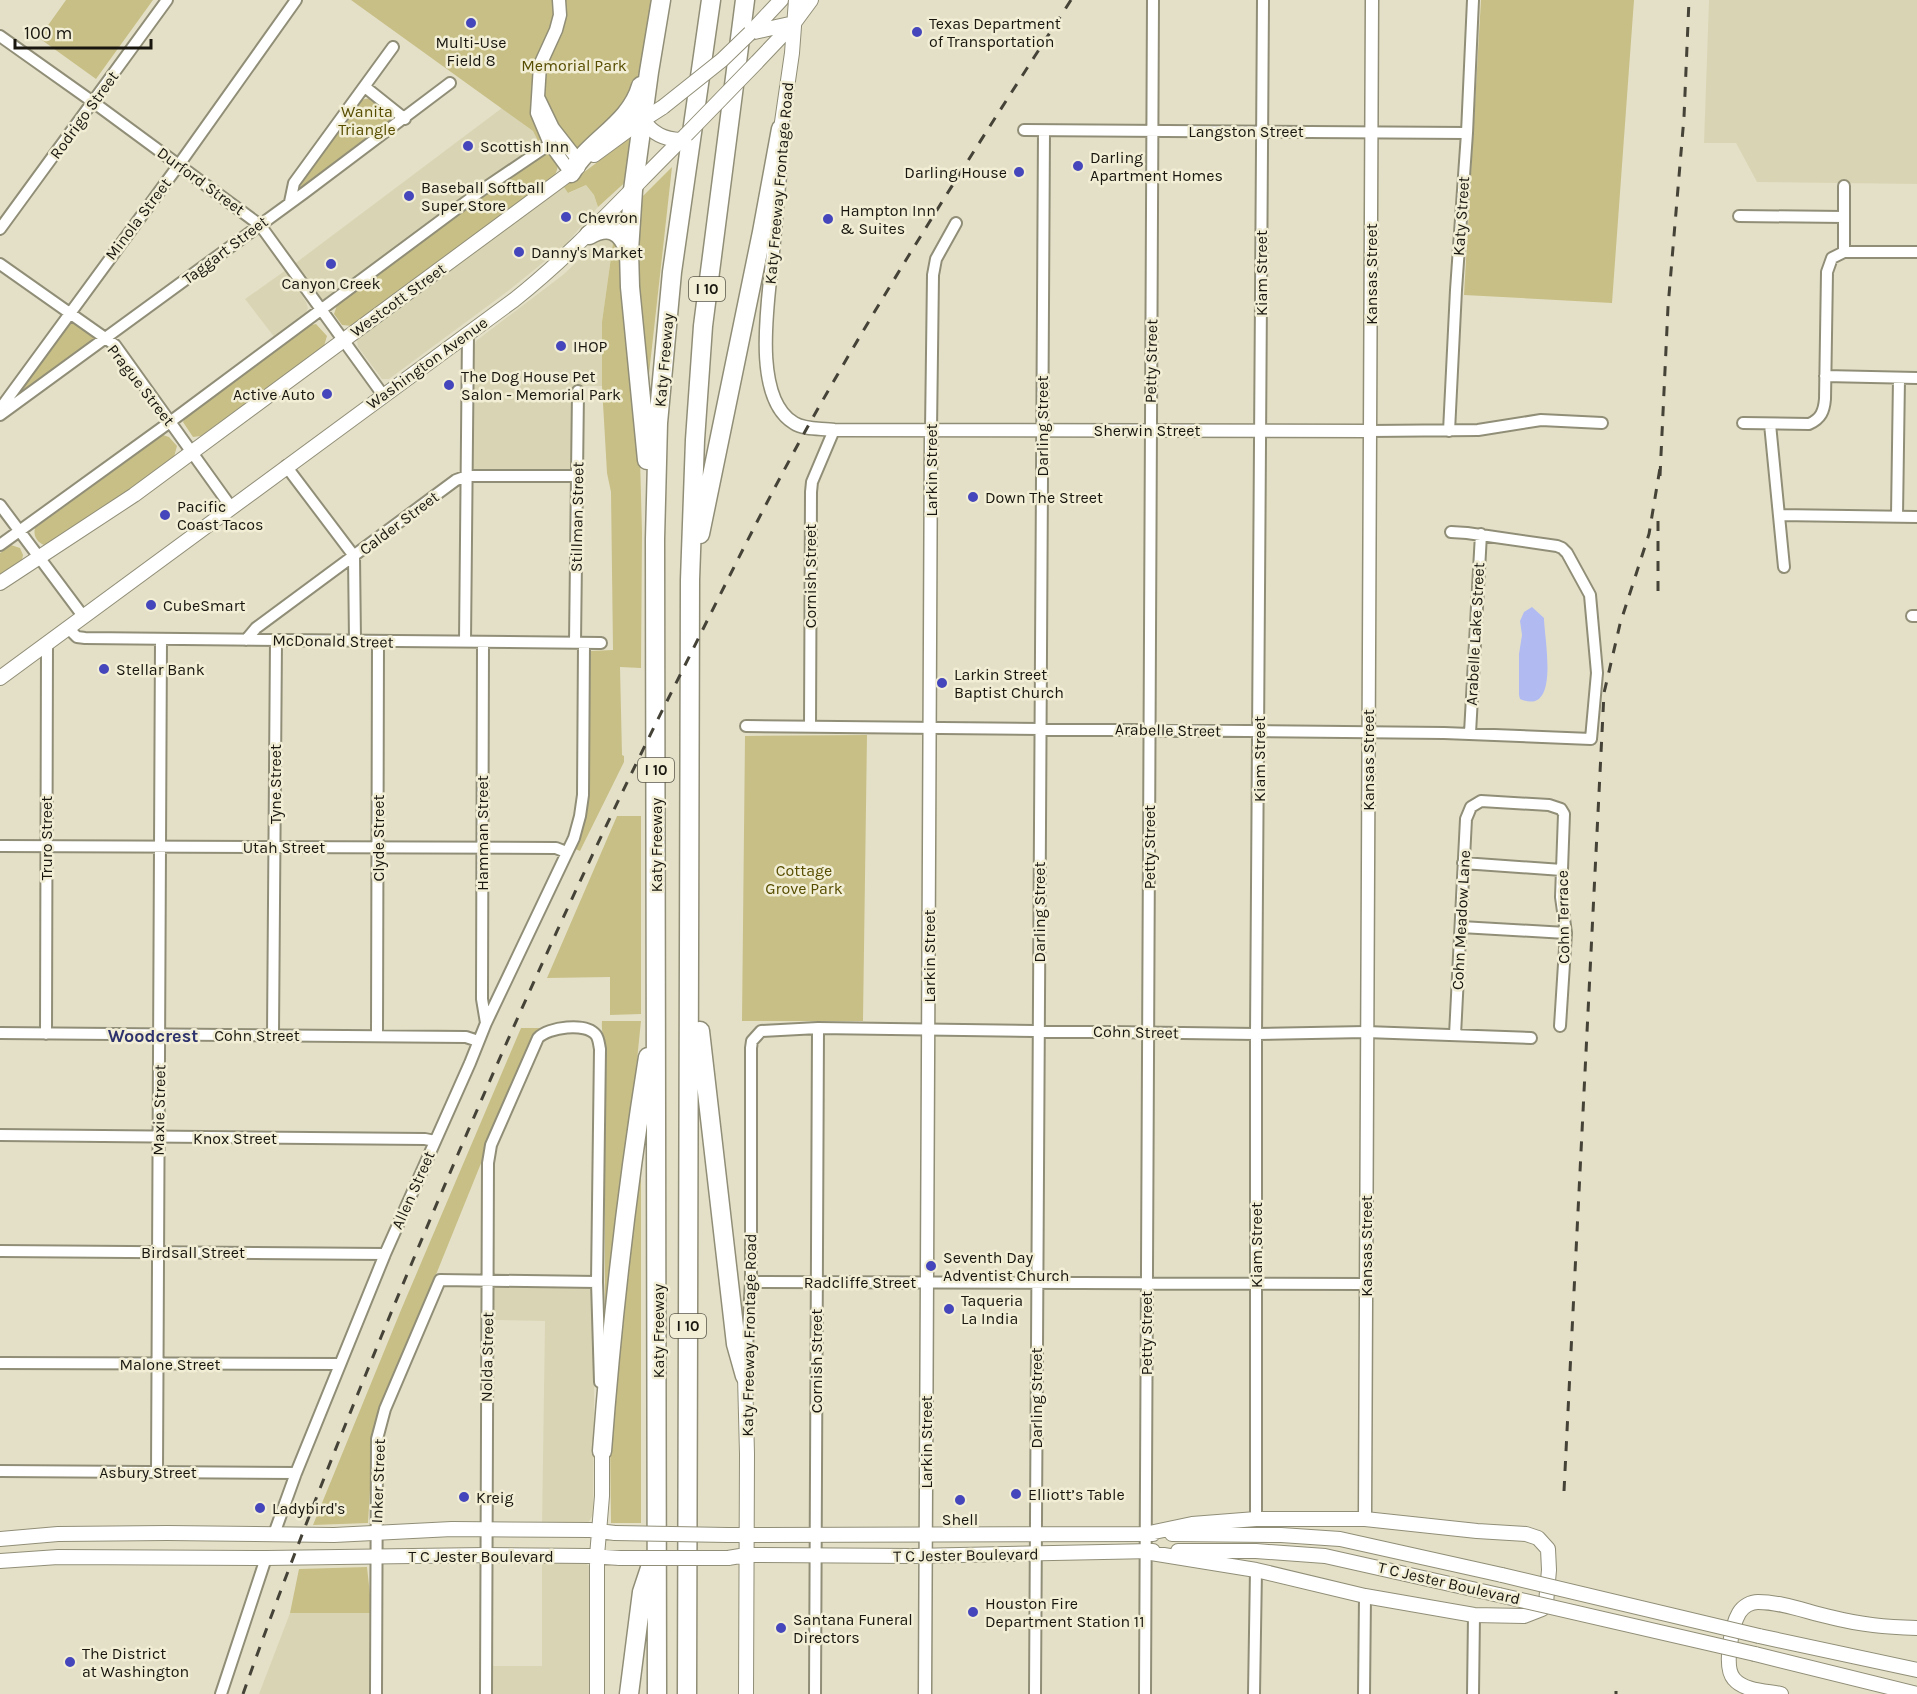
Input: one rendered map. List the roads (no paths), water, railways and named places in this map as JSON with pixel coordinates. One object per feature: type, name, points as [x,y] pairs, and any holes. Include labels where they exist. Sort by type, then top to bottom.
[{"type":"highway","points":[[655,539],[630,287],[629,251],[633,190],[661,0]]},
{"type":"highway","name":"Katy Freeway","points":[[657,1694],[655,539],[658,423],[672,272],[711,0]]},
{"type":"highway","name":"Katy Freeway","points":[[687,1694],[690,579],[694,440],[703,326],[746,0]]},
{"type":"highway","points":[[574,166],[627,113],[649,72]]},
{"type":"highway","points":[[690,579],[720,443],[781,129]]},
{"type":"highway","points":[[589,235],[599,229],[612,230],[624,239],[629,251]]},
{"type":"highway","points":[[690,958],[736,1344],[745,1376]]},
{"type":"highway","points":[[602,1451],[609,1360],[635,1138],[657,1002]]},
{"type":"highway","points":[[629,1694],[642,1592],[658,1543]]},
{"type":"highway","points":[[687,1598],[700,1694]]},
{"type":"main road","name":"Westcott Street","points":[[0,583],[134,495],[574,166],[634,124],[663,107],[722,60],[781,0]]},
{"type":"main road","name":"Katy Freeway Frontage Road","points":[[781,129],[792,53],[796,0]]},
{"type":"main road","name":"Washington Avenue","points":[[0,678],[535,283],[589,235],[633,190],[673,143],[779,33],[794,23],[811,0]]},
{"type":"main road","points":[[750,33],[779,33]]},
{"type":"main road","points":[[643,120],[649,129],[673,143]]},
{"type":"main road","name":"Katy Freeway Frontage Road","points":[[745,1376],[746,1694]]},
{"type":"main road","points":[[597,1694],[597,1556],[602,1496],[602,1451]]},
{"type":"main road","points":[[1145,1534],[1192,1524],[1256,1519],[1365,1519],[1526,1534],[1542,1541],[1549,1554],[1546,1603],[1544,1607],[1524,1617],[1474,1615],[1365,1596],[1256,1570],[1145,1552]]},
{"type":"main road","name":"T C Jester Boulevard","points":[[0,1539],[58,1534],[334,1535],[486,1530],[815,1535],[1281,1535],[1340,1539],[1759,1636],[1917,1670]]},
{"type":"main road","points":[[166,1558],[167,1533]]},
{"type":"main road","points":[[58,1534],[58,1557]]},
{"type":"main road","points":[[995,1534],[999,1554]]},
{"type":"main road","name":"T C Jester Boulevard","points":[[0,1562],[58,1557],[266,1558],[485,1555],[728,1558],[746,1555],[926,1556],[1256,1551],[1324,1556],[1755,1654],[1917,1694]]},
{"type":"main road","points":[[1781,1694],[1746,1686],[1735,1680],[1730,1673],[1728,1656],[1736,1621],[1741,1610],[1750,1604],[1758,1602],[1777,1605],[1873,1627],[1917,1628]]},
{"type":"main road","points":[[1880,1662],[1917,1664]]},
{"type":"main road","points":[[1881,1684],[1897,1694]]},
{"type":"street","name":"Rodrigo Street","points":[[0,230],[167,0]]},
{"type":"street","name":"Minola Street","points":[[0,409],[296,0]]},
{"type":"street","points":[[559,0],[560,15],[556,30],[540,65],[537,112],[550,144],[574,166]]},
{"type":"street","name":"Petty Street","points":[[1145,1694],[1153,0]]},
{"type":"street","name":"Kiam Street","points":[[1256,1519],[1263,0]]},
{"type":"street","name":"Kansas Street","points":[[1365,1519],[1372,0]]},
{"type":"street","name":"Katy Street","points":[[1449,431],[1473,0]]},
{"type":"street","name":"Durford Street","points":[[0,36],[260,225],[383,395]]},
{"type":"street","points":[[290,202],[294,183],[393,47]]},
{"type":"street","name":"Taggart Street","points":[[0,415],[405,119],[450,83]]},
{"type":"street","points":[[365,87],[405,119]]},
{"type":"street","points":[[539,98],[574,166]]},
{"type":"street","name":"Katy Freeway Frontage Road","points":[[765,330],[781,170],[781,129]]},
{"type":"street","name":"Langston Street","points":[[1024,130],[1467,133]]},
{"type":"street","name":"Darling Street","points":[[1035,1694],[1044,131]]},
{"type":"street","points":[[0,545],[482,190],[550,144]]},
{"type":"street","points":[[1840,253],[1844,217],[1844,186]]},
{"type":"street","points":[[1739,216],[1844,217]]},
{"type":"street","name":"Larkin Street","points":[[926,1694],[933,275],[936,259],[956,223]]},
{"type":"street","points":[[1743,423],[1809,424],[1819,419],[1824,408],[1827,272],[1830,262],[1840,253],[1917,252]]},
{"type":"street","name":"Prague Street","points":[[0,264],[115,345],[231,507]]},
{"type":"street","name":"Sherwin Street","points":[[765,330],[767,368],[780,410],[793,423],[801,426],[834,430],[1449,431],[1478,430],[1541,420],[1602,423]]},
{"type":"street","points":[[465,642],[468,334]]},
{"type":"street","points":[[1825,376],[1917,378]]},
{"type":"street","points":[[1897,516],[1899,378]]},
{"type":"street","name":"Stillman Street","points":[[566,852],[574,838],[583,795],[579,643],[578,391]]},
{"type":"street","points":[[1770,424],[1784,567]]},
{"type":"street","name":"Cornish Street","points":[[810,727],[811,492],[812,482],[834,430]]},
{"type":"street","points":[[286,466],[354,556],[355,641]]},
{"type":"street","points":[[467,476],[577,476]]},
{"type":"street","name":"Calder Street","points":[[246,640],[256,628],[456,480],[467,476]]},
{"type":"street","points":[[0,505],[83,616]]},
{"type":"street","points":[[1779,514],[1917,517]]},
{"type":"street","points":[[1451,532],[1481,534]]},
{"type":"street","name":"Arabelle Street","points":[[746,726],[1470,733],[1591,739],[1597,673],[1592,609],[1587,586],[1562,548],[1481,534]]},
{"type":"street","name":"Arabelle Lake Street","points":[[1470,733],[1481,534]]},
{"type":"street","name":"McDonald Street","points":[[68,628],[77,637],[85,638],[601,643]]},
{"type":"street","name":"Maxie Street","points":[[157,1472],[161,639]]},
{"type":"street","name":"Tyne Street","points":[[273,1035],[276,640]]},
{"type":"street","name":"Clyde Street","points":[[377,1035],[378,641]]},
{"type":"street","name":"Hamman Street","points":[[483,642],[482,999],[486,1023]]},
{"type":"street","name":"Truro Street","points":[[46,1034],[47,643]]},
{"type":"street","name":"Cohn Terrace","points":[[1471,807],[1481,801],[1549,805],[1561,809],[1565,817],[1561,897],[1566,933],[1560,1026]]},
{"type":"street","name":"Cohn Meadow Lane","points":[[1455,1035],[1466,819],[1471,807]]},
{"type":"street","name":"Utah Street","points":[[0,846],[556,848],[566,852]]},
{"type":"street","name":"Allen Street","points":[[274,1534],[296,1473],[385,1254],[486,1023],[566,852]]},
{"type":"street","points":[[1463,863],[1562,870]]},
{"type":"street","points":[[1461,927],[1566,933]]},
{"type":"street","name":"Nolda Street","points":[[486,1694],[487,1183],[491,1144],[538,1038],[543,1032],[554,1029],[582,1028],[594,1033],[600,1049],[597,1281]]},
{"type":"street","name":"Cornish Street","points":[[815,1694],[818,1028]]},
{"type":"street","name":"Cohn Street","points":[[751,1048],[752,1041],[758,1034],[769,1030],[818,1028],[1257,1034],[1366,1032],[1531,1038]]},
{"type":"street","name":"Cohn Street","points":[[0,1033],[377,1035],[466,1037],[478,1041]]},
{"type":"street","name":"Katy Freeway Frontage Road","points":[[745,1376],[750,1282],[751,1048]]},
{"type":"street","name":"Knox Street","points":[[0,1135],[435,1141]]},
{"type":"street","name":"Birdsall Street","points":[[0,1251],[385,1254]]},
{"type":"street","name":"Inker Street","points":[[376,1694],[376,1452],[385,1409],[440,1280],[488,1281]]},
{"type":"street","points":[[488,1281],[597,1281],[602,1451]]},
{"type":"street","name":"Radcliffe Street","points":[[750,1282],[1366,1284]]},
{"type":"street","name":"Malone Street","points":[[0,1364],[340,1364]]},
{"type":"street","name":"Asbury Street","points":[[0,1471],[296,1473]]},
{"type":"street","points":[[221,1694],[266,1558]]},
{"type":"street","points":[[1254,1694],[1256,1570]]},
{"type":"street","points":[[1364,1694],[1365,1596]]},
{"type":"street","points":[[1473,1694],[1474,1615]]},
{"type":"water","points":[[1532,607],[1544,618],[1547,657],[1546,686],[1541,697],[1533,701],[1520,699],[1519,695],[1519,654],[1522,635],[1520,621],[1524,612]]},
{"type":"railway","points":[[243,1694],[330,1463],[424,1234],[540,969],[632,772],[752,532],[838,373],[969,159],[1071,0]]},
{"type":"railway","points":[[1660,476],[1668,307],[1684,117],[1689,0]]},
{"type":"railway","points":[[1564,1491],[1604,693],[1620,624],[1649,534],[1660,468]]},
{"type":"railway","points":[[1658,521],[1658,593]]},
{"type":"place","name":"Multi-Use Field 8","points":[[471,23]]},
{"type":"place","name":"Texas Department of Transportation","points":[[917,32]]},
{"type":"place","name":"Scottish Inn","points":[[468,146]]},
{"type":"place","name":"Darling Apartment Homes","points":[[1078,166]]},
{"type":"place","name":"Darling House","points":[[1019,172]]},
{"type":"place","name":"Baseball Softball Super Store","points":[[409,196]]},
{"type":"place","name":"Chevron","points":[[566,217]]},
{"type":"place","name":"Hampton Inn & Suites","points":[[828,219]]},
{"type":"place","name":"Danny's Market","points":[[519,252]]},
{"type":"place","name":"Canyon Creek","points":[[331,264]]},
{"type":"place","name":"IHOP","points":[[561,346]]},
{"type":"place","name":"The Dog House Pet Salon - Memorial Park","points":[[449,385]]},
{"type":"place","name":"Active Auto","points":[[327,394]]},
{"type":"place","name":"Down The Street","points":[[973,497]]},
{"type":"place","name":"Pacific Coast Tacos","points":[[165,515]]},
{"type":"place","name":"CubeSmart","points":[[151,605]]},
{"type":"place","name":"Stellar Bank","points":[[104,669]]},
{"type":"place","name":"Larkin Street Baptist Church","points":[[942,683]]},
{"type":"place","name":"Seventh Day Adventist Church","points":[[931,1266]]},
{"type":"place","name":"Taqueria La India","points":[[949,1309]]},
{"type":"place","name":"Elliott’s Table","points":[[1016,1494]]},
{"type":"place","name":"Kreig","points":[[464,1497]]},
{"type":"place","name":"Shell","points":[[960,1500]]},
{"type":"place","name":"Ladybird's","points":[[260,1508]]},
{"type":"place","name":"Houston Fire Department Station 11","points":[[973,1612]]},
{"type":"place","name":"Santana Funeral Directors","points":[[781,1628]]},
{"type":"place","name":"The District at Washington","points":[[70,1662]]},
{"type":"district","name":"Woodcrest","points":[[153,1036]]},
{"type":"park label","name":"Memorial Park","points":[[574,65]]},
{"type":"park label","name":"Wanita Triangle","points":[[367,120]]},
{"type":"park label","name":"Cottage Grove Park","points":[[804,879]]}]
